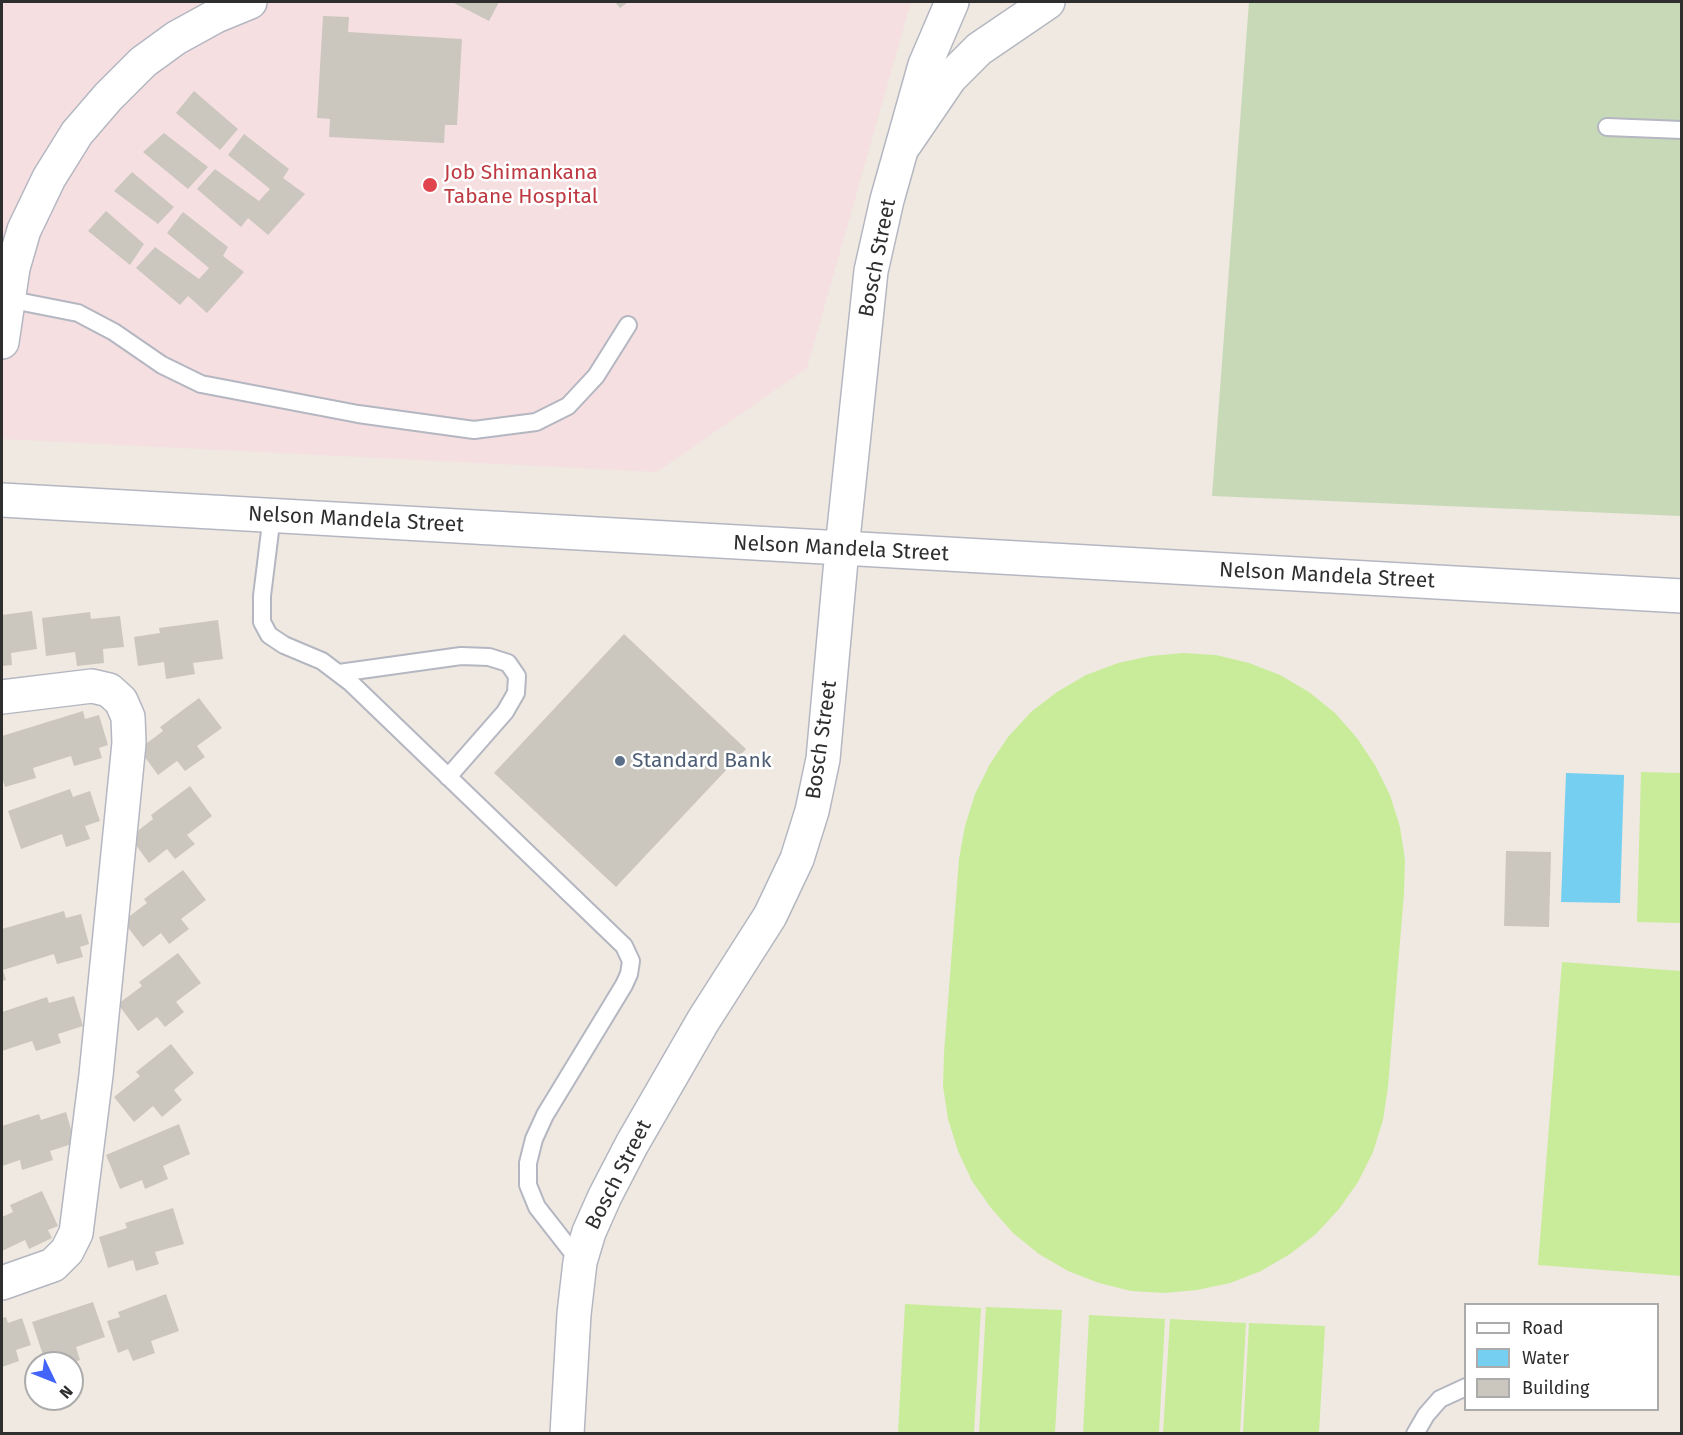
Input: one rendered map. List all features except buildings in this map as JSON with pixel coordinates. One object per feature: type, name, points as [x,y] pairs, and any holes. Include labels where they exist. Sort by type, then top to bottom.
[{"type":"street","points":[[2,342],[7,274],[24,231],[50,178],[76,133],[143,62],[176,38],[216,16],[250,2]]},
{"type":"street","name":"Bosch Street","points":[[567,1434],[574,1314],[580,1262],[593,1223],[627,1154],[702,1021],[770,916],[797,859],[812,811],[823,759],[871,270],[887,200],[925,65],[952,2]]},
{"type":"street","points":[[903,147],[950,78],[979,49],[1048,2]]},
{"type":"street","name":"Nelson Mandela Street","points":[[2,500],[1682,596]]},
{"type":"street","points":[[2,697],[92,686],[109,690],[121,701],[128,717],[129,743],[96,1075],[76,1233],[67,1251],[53,1265],[2,1283]]},
{"type":"lane","points":[[1607,127],[1682,130]]},
{"type":"lane","points":[[7,274],[114,332],[162,365],[201,384],[358,414],[474,429],[536,422],[568,406],[596,376],[628,326]]},
{"type":"lane","points":[[272,515],[262,596],[262,622],[269,635],[284,645],[322,661],[339,673],[624,946],[631,961],[624,985],[545,1115],[534,1139],[528,1163],[528,1185],[537,1206],[580,1262]]},
{"type":"lane","points":[[339,673],[461,656],[489,657],[508,663],[517,676],[516,693],[505,712],[448,777]]},
{"type":"lane","points":[[1415,1434],[1426,1415],[1440,1399],[1464,1388]]},
{"type":"shaded area","name":"Job Shimankana Tabane Hospital","points":[[2,2],[911,2],[807,368],[657,472],[2,439]]},
{"type":"green space","points":[[1249,2],[1681,2],[1681,516],[1212,496]]},
{"type":"green space","points":[[1183,653],[1216,655],[1249,663],[1280,675],[1309,692],[1335,713],[1357,738],[1375,765],[1390,795],[1400,827],[1405,860],[1388,1087],[1383,1120],[1373,1152],[1358,1182],[1339,1209],[1316,1234],[1290,1254],[1261,1271],[1230,1283],[1197,1290],[1164,1293],[1131,1291],[1099,1283],[1068,1271],[1039,1254],[1013,1233],[972,1181],[958,1151],[948,1119],[943,1086],[959,859],[965,826],[975,794],[990,764],[1008,737],[1031,712],[1057,692],[1086,675],[1118,663],[1150,656]]},
{"type":"green space","points":[[1641,772],[1681,773],[1681,923],[1637,922]]},
{"type":"green space","points":[[1562,962],[1681,971],[1681,1276],[1538,1265]]},
{"type":"green space","points":[[905,1304],[981,1308],[974,1433],[898,1433]]},
{"type":"green space","points":[[986,1307],[1062,1310],[1055,1433],[979,1433]]},
{"type":"green space","points":[[1089,1315],[1165,1319],[1159,1433],[1083,1433]]},
{"type":"green space","points":[[1170,1319],[1246,1323],[1240,1433],[1163,1433]]},
{"type":"green space","points":[[1249,1323],[1325,1326],[1319,1433],[1243,1433]]},
{"type":"water","points":[[1566,773],[1624,775],[1620,903],[1561,902]]},
{"type":"place","name":"Job Shimankana Tabane Hospital","points":[[430,185]]},
{"type":"place","name":"Standard Bank","points":[[620,761]]}]
